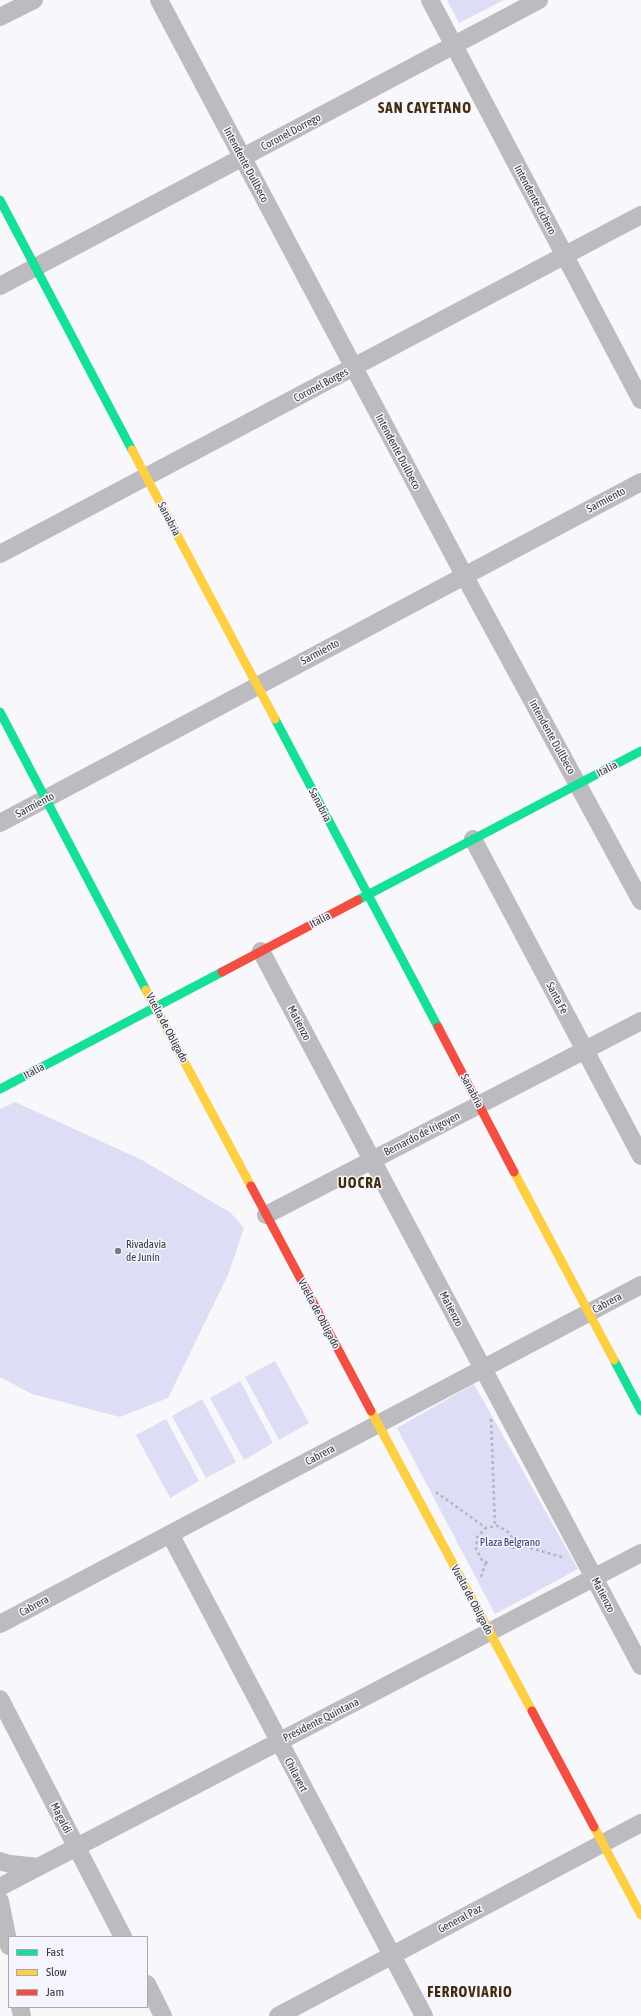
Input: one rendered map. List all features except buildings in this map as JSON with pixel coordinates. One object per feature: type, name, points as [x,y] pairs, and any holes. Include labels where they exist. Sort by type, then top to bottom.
[{"type":"street","points":[[0,18],[34,0]]},
{"type":"street","name":"Intendente Dullbeco","points":[[159,0],[464,575],[641,901]]},
{"type":"street","name":"Intendente Cichero","points":[[430,0],[641,400]]},
{"type":"street","name":"Coronel Dorrego","points":[[0,286],[539,0]]},
{"type":"street","name":"Sanabria","points":[[0,200],[641,1410]]},
{"type":"street","name":"Coronel Borges","points":[[0,554],[641,215]]},
{"type":"street","name":"Sarmiento","points":[[0,823],[641,482]]},
{"type":"street","name":"Vuelta de Obligado","points":[[0,712],[155,1007],[641,1915]]},
{"type":"street","name":"Italia","points":[[0,1089],[641,751]]},
{"type":"street","name":"Santa Fe","points":[[473,839],[641,1156]]},
{"type":"street","name":"Matienzo","points":[[261,951],[641,1666]]},
{"type":"street","name":"Bernardo de Irigoyen","points":[[266,1215],[641,1021]]},
{"type":"street","name":"Cabrera","points":[[0,1624],[641,1285]]},
{"type":"street","name":"Chilavert","points":[[170,1534],[424,2016]]},
{"type":"street","name":"Presidente Quintana","points":[[0,1887],[489,1633],[591,1572],[641,1553]]},
{"type":"street","name":"Magaldi","points":[[0,1699],[122,1936]]},
{"type":"street","name":"General Paz","points":[[278,2016],[641,1823]]},
{"type":"street","points":[[0,1861],[10,1864],[39,1867]]},
{"type":"street","points":[[0,1901],[8,1941]]},
{"type":"street","points":[[148,1986],[163,2016]]},
{"type":"path","points":[[490,1418],[495,1526]]},
{"type":"path","points":[[430,1487],[486,1528]]},
{"type":"path","points":[[488,1563],[482,1560],[476,1549],[477,1537],[486,1528],[495,1526],[508,1532],[513,1543],[513,1549]]},
{"type":"path","points":[[513,1543],[591,1572]]},
{"type":"green space","points":[[447,0],[504,0],[459,23]]},
{"type":"green space","name":"Rivadavia de Junín","points":[[15,1102],[142,1160],[231,1213],[244,1228],[228,1275],[168,1398],[120,1417],[32,1394],[0,1377],[0,1109]]},
{"type":"green space","points":[[275,1361],[309,1423],[279,1440],[245,1377]]},
{"type":"green space","points":[[240,1381],[273,1443],[244,1460],[210,1398]]},
{"type":"green space","name":"Plaza Belgrano","points":[[474,1384],[578,1569],[495,1614],[397,1428]]},
{"type":"green space","points":[[202,1399],[236,1462],[206,1478],[172,1416]]},
{"type":"green space","points":[[166,1419],[199,1481],[170,1498],[136,1435]]},
{"type":"traffic: fast","points":[[0,200],[132,450]]},
{"type":"traffic: fast","points":[[0,712],[146,990]]},
{"type":"traffic: fast","points":[[275,719],[438,1027]]},
{"type":"traffic: fast","points":[[358,900],[641,751]]},
{"type":"traffic: fast","points":[[0,1089],[222,972]]},
{"type":"traffic: fast","points":[[614,1360],[641,1411]]},
{"type":"traffic: slow","points":[[132,450],[275,719]]},
{"type":"traffic: slow","points":[[146,990],[251,1186]]},
{"type":"traffic: slow","points":[[514,1172],[614,1360]]},
{"type":"traffic: slow","points":[[371,1411],[532,1711]]},
{"type":"traffic: slow","points":[[594,1827],[641,1915]]},
{"type":"traffic: jam","points":[[222,972],[358,900]]},
{"type":"traffic: jam","points":[[438,1027],[514,1172]]},
{"type":"traffic: jam","points":[[251,1186],[371,1411]]},
{"type":"traffic: jam","points":[[532,1711],[594,1827]]},
{"type":"place","name":"Rivadavia de Junín","points":[[118,1251]]},
{"type":"district","name":"SAN CAYETANO","points":[[425,108]]},
{"type":"district","name":"UOCRA","points":[[360,1183]]},
{"type":"district","name":"FERROVIARIO","points":[[470,1992]]}]
